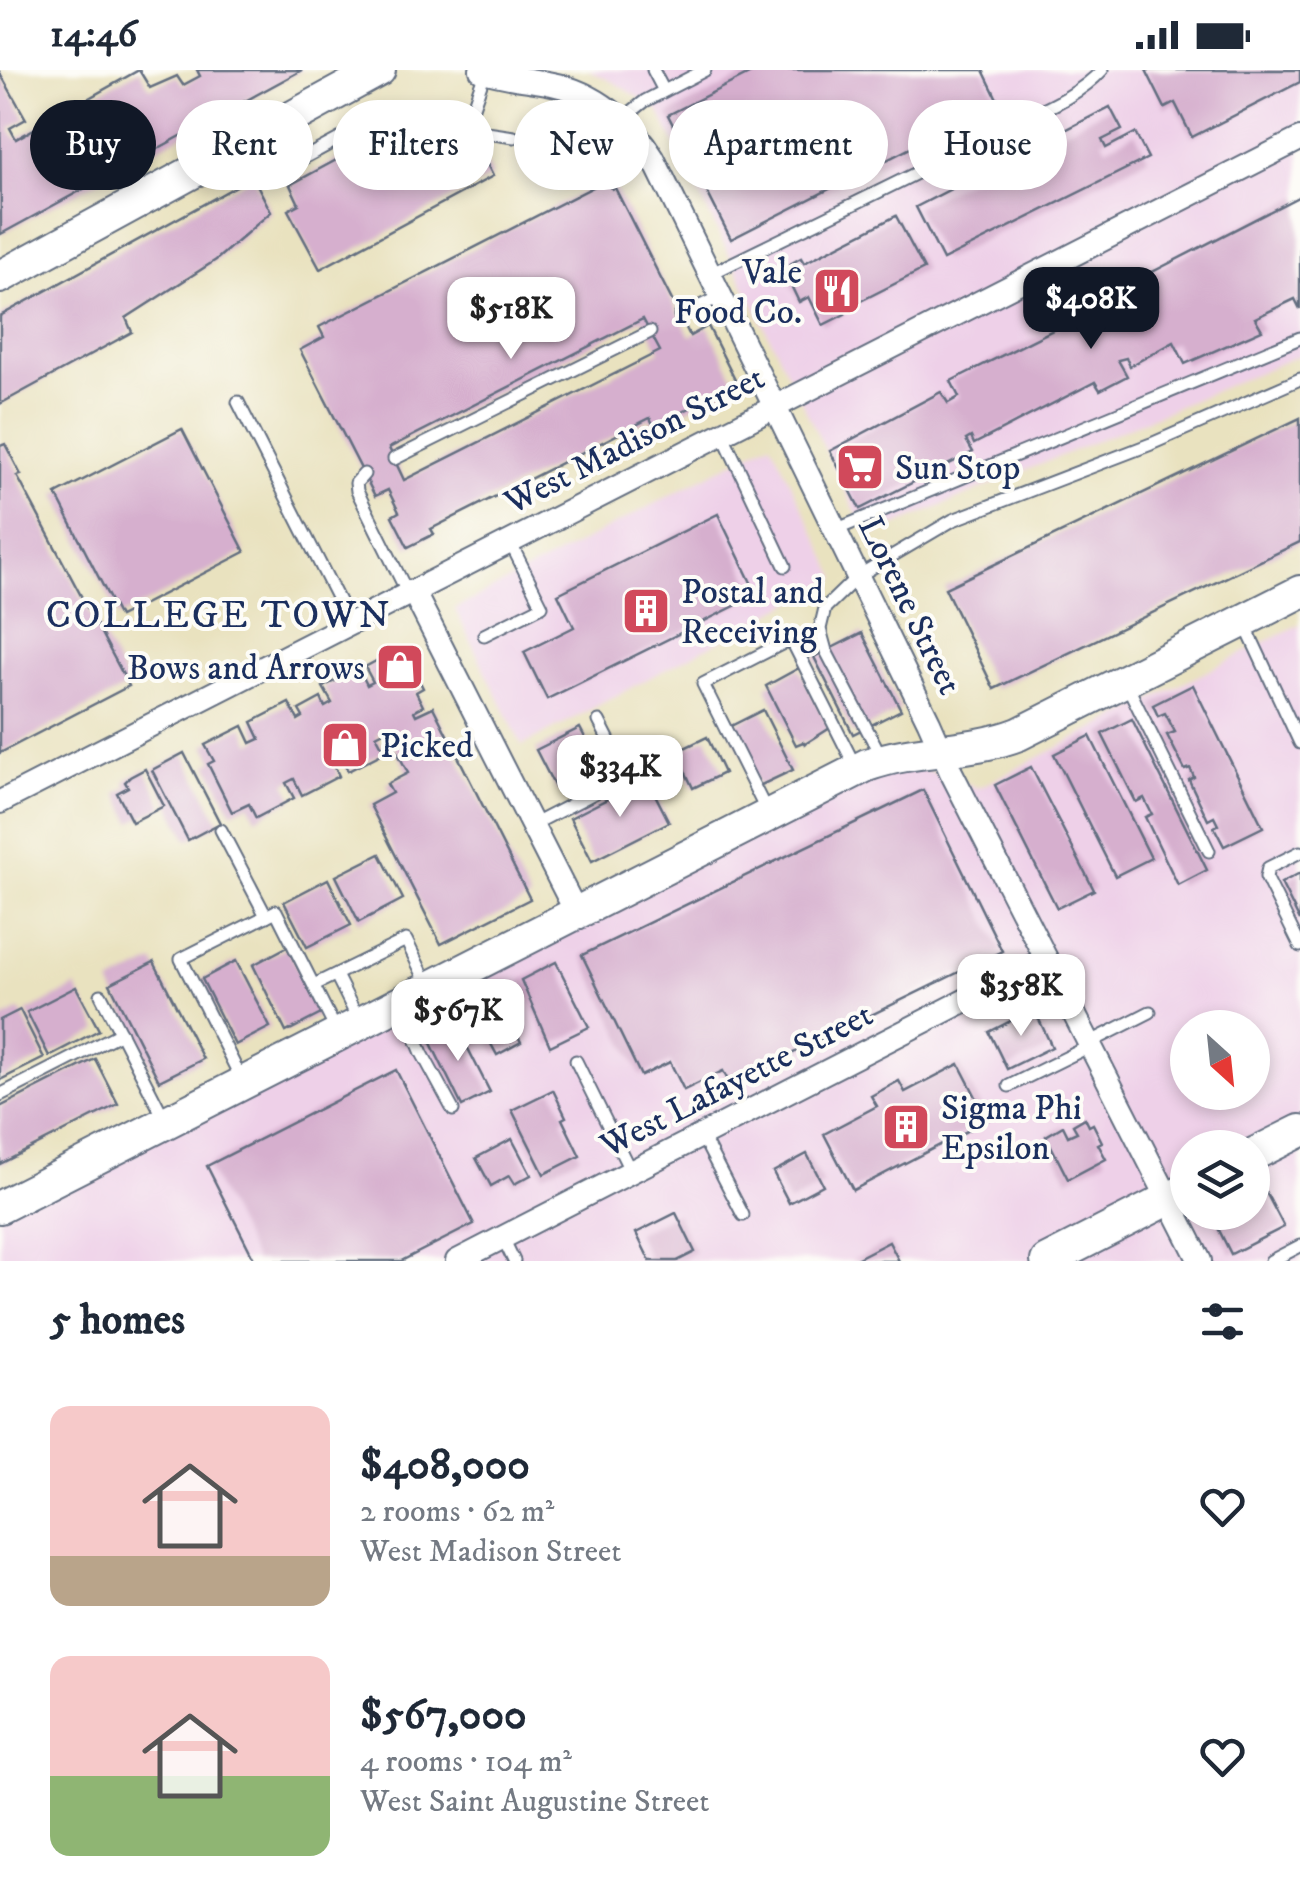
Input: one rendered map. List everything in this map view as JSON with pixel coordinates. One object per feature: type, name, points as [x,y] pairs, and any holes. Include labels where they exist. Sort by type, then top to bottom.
[{"type":"main road","points":[[313,106],[379,70]]},
{"type":"main road","points":[[0,277],[176,181]]},
{"type":"main road","points":[[0,1207],[870,765],[899,754],[1008,738],[1300,592]]},
{"type":"main road","points":[[1270,1146],[1300,1131]]},
{"type":"main road","points":[[1047,1261],[1170,1198]]},
{"type":"street","name":"Lorene Street","points":[[483,71],[569,88],[592,100]]},
{"type":"street","name":"West Madison Street","points":[[0,802],[1300,138]]},
{"type":"street","name":"Lorene Street","points":[[649,152],[1046,959],[1090,1044],[1170,1180]]},
{"type":"street","points":[[410,592],[576,912]]},
{"type":"street","name":"West Lafayette Street","points":[[457,1261],[1046,959]]},
{"type":"street","name":"Lorene Street","points":[[1190,1230],[1200,1261]]},
{"type":"lane","points":[[653,70],[664,91]]},
{"type":"lane","points":[[649,101],[706,70]]},
{"type":"lane","points":[[710,274],[953,156],[1070,94],[1102,70]]},
{"type":"lane","points":[[474,100],[483,71]]},
{"type":"lane","points":[[494,132],[514,136]]},
{"type":"lane","points":[[680,316],[720,296]]},
{"type":"lane","points":[[394,459],[650,332]]},
{"type":"lane","points":[[836,530],[1300,338]]},
{"type":"lane","points":[[870,765],[820,629],[825,608],[858,576],[953,520],[1151,444],[1300,380]]},
{"type":"lane","points":[[238,402],[350,623]]},
{"type":"lane","points":[[722,434],[785,566]]},
{"type":"lane","points":[[364,474],[356,483],[357,491],[410,592]]},
{"type":"lane","points":[[484,635],[542,606],[510,542]]},
{"type":"lane","points":[[1243,621],[1300,743]]},
{"type":"lane","points":[[768,814],[703,684],[791,640],[870,765]]},
{"type":"lane","points":[[1125,681],[1208,852]]},
{"type":"lane","points":[[532,825],[627,776],[598,721]]},
{"type":"lane","points":[[221,830],[266,916]]},
{"type":"lane","points":[[1300,852],[1268,868],[1266,877],[1300,946]]},
{"type":"lane","points":[[244,1082],[180,959],[276,910],[314,986],[349,1028]]},
{"type":"lane","points":[[314,986],[406,940],[422,1054],[452,1110]]},
{"type":"lane","points":[[336,975],[349,1028]]},
{"type":"lane","points":[[101,995],[166,1122]]},
{"type":"lane","points":[[1009,1086],[1150,1012]]},
{"type":"lane","points":[[0,1095],[121,1033]]},
{"type":"lane","points":[[576,1060],[631,1172]]},
{"type":"lane","points":[[702,1136],[743,1215]]},
{"type":"lane","points":[[503,1238],[514,1261]]},
{"type":"lane","points":[[1271,1261],[1300,1246]]},
{"type":"shaded area","points":[[588,70],[1300,70],[1300,355],[868,537],[697,190],[888,190],[888,100],[669,100],[669,132],[649,100],[642,100]]},
{"type":"shaded area","points":[[771,442],[837,578],[522,746],[455,609]]},
{"type":"shaded area","points":[[1300,624],[1300,1261],[0,1261],[0,1207],[867,765],[920,768],[978,788]]},
{"type":"building","points":[[139,70],[150,88],[177,76],[183,85],[200,76],[197,70],[302,70],[247,100],[176,100],[176,139],[156,150],[156,100],[86,100]]},
{"type":"building","points":[[757,70],[983,70],[998,100],[908,100],[908,149],[888,159],[888,100],[698,100]]},
{"type":"building","points":[[1146,70],[1300,70],[1300,82],[1192,137],[1175,103],[1165,108]]},
{"type":"building","points":[[0,73],[26,119],[10,128],[16,139],[30,131],[30,190],[82,190],[1,234]]},
{"type":"building","points":[[1110,107],[1122,130],[1102,140],[1106,148],[1135,133],[1148,158],[943,260],[916,207],[949,190],[1067,190],[1067,129]]},
{"type":"building","points":[[333,162],[333,190],[467,190],[320,269],[288,210],[299,204],[292,190],[313,190],[313,173]]},
{"type":"building","points":[[229,190],[260,190],[271,212],[216,260],[126,318],[132,332],[0,404],[0,316]]},
{"type":"building","points":[[587,190],[616,190],[690,336],[708,326],[737,384],[654,426],[650,418],[431,529],[434,534],[408,547],[392,516],[399,512],[388,490],[375,496],[300,350],[324,337],[319,327]],"holes":[[[643,319],[660,351],[404,480],[389,448]]]},
{"type":"building","points":[[706,190],[828,190],[731,239]]},
{"type":"building","points":[[1300,196],[1300,309],[1295,299],[1255,318],[1262,330],[1185,364],[1174,342],[1130,366],[1126,358],[1118,360],[1127,376],[1100,390],[1095,382],[974,444],[971,437],[966,440],[973,452],[860,509],[830,451],[941,392],[948,403],[959,397],[951,381],[1101,306],[1098,300]]},
{"type":"building","points":[[896,216],[924,269],[843,310],[845,314],[823,325],[809,297],[799,302],[786,275],[793,271],[790,264],[801,258],[804,263]]},
{"type":"building","points":[[1300,418],[1300,542],[994,689],[945,588]]},
{"type":"building","points":[[182,429],[245,552],[119,617],[56,494]]},
{"type":"building","points":[[5,444],[21,475],[17,476],[129,686],[0,753],[0,446]]},
{"type":"building","name":"Postal and Receiving","points":[[718,514],[757,595],[547,699],[524,652],[574,627],[558,594]]},
{"type":"building","points":[[862,633],[901,710],[853,734],[814,657]]},
{"type":"building","points":[[389,654],[409,660],[423,688],[416,692],[423,706],[414,711],[416,715],[433,707],[530,899],[441,944],[370,805],[392,793],[387,784],[408,773],[386,730],[376,735],[385,752],[348,771],[340,754],[331,759],[339,776],[302,795],[294,779],[286,783],[294,798],[256,818],[249,804],[232,812],[208,764],[214,761],[205,745],[243,726],[251,743],[260,739],[252,722],[289,703],[298,720],[303,717],[299,710],[321,698],[325,707],[332,703],[323,687],[359,669],[367,685],[373,682],[365,667]]},
{"type":"building","points":[[799,668],[830,728],[805,744],[796,745],[766,686]]},
{"type":"building","points":[[1193,685],[1263,827],[1224,846],[1214,827],[1218,825],[1214,817],[1208,820],[1189,780],[1194,777],[1190,768],[1185,770],[1167,735],[1175,732],[1165,713],[1158,716],[1153,705]]},
{"type":"building","points":[[763,710],[793,770],[759,786],[729,727]]},
{"type":"building","points":[[1132,719],[1207,870],[1178,885],[1145,817],[1152,814],[1144,798],[1136,802],[1102,734]]},
{"type":"building","points":[[580,728],[601,768],[557,791],[536,750]]},
{"type":"building","points":[[1090,736],[1151,858],[1115,876],[1054,754]]},
{"type":"building","points":[[707,737],[724,773],[693,788],[676,752]]},
{"type":"building","points":[[184,753],[220,823],[188,840],[152,770]]},
{"type":"building","points":[[1031,767],[1094,890],[1057,908],[995,785]]},
{"type":"building","points":[[145,769],[164,806],[132,822],[117,793],[128,787],[125,782],[130,777]]},
{"type":"building","points":[[647,779],[669,822],[592,861],[570,818]]},
{"type":"building","points":[[923,790],[1002,951],[730,1084],[723,1071],[684,1090],[670,1062],[641,1076],[582,955]]},
{"type":"building","points":[[380,854],[403,899],[359,922],[336,876]]},
{"type":"building","points":[[1300,873],[1300,921],[1281,883]]},
{"type":"building","points":[[328,879],[351,925],[307,947],[284,902]]},
{"type":"building","points":[[287,947],[321,1014],[286,1032],[253,965]]},
{"type":"building","points":[[236,961],[270,1027],[235,1045],[202,979]]},
{"type":"building","points":[[154,962],[203,1059],[159,1081],[110,984]]},
{"type":"building","points":[[556,962],[589,1027],[550,1046],[521,980]]},
{"type":"building","points":[[76,987],[99,1030],[49,1056],[27,1012]]},
{"type":"building","points":[[498,999],[521,1042],[497,1055],[473,1011]]},
{"type":"building","points":[[1034,1009],[1052,1047],[1007,1069],[989,1032]]},
{"type":"building","points":[[20,1010],[44,1058],[0,1080],[0,1020]]},
{"type":"building","points":[[454,1021],[490,1092],[462,1106],[427,1035]]},
{"type":"building","points":[[95,1059],[118,1104],[0,1164],[0,1107]]},
{"type":"building","name":"Sigma Phi Epsilon","points":[[959,1064],[988,1120],[853,1190],[824,1134],[877,1106],[871,1096],[899,1081],[905,1092]]},
{"type":"building","points":[[396,1070],[474,1224],[401,1261],[255,1261],[207,1166]]},
{"type":"building","points":[[553,1090],[580,1156],[544,1174],[512,1110]]},
{"type":"building","points":[[1085,1118],[1089,1126],[1093,1124],[1106,1159],[1068,1179],[1046,1136],[1063,1126],[1068,1136],[1077,1132],[1073,1125]]},
{"type":"building","points":[[512,1139],[531,1175],[514,1184],[509,1176],[491,1186],[476,1158]]},
{"type":"building","points":[[807,1154],[823,1185],[789,1203],[773,1172]]},
{"type":"building","points":[[1270,1200],[1284,1227],[1231,1254],[1219,1230],[1270,1230]]},
{"type":"building","points":[[676,1213],[695,1252],[677,1261],[650,1261],[636,1233]]},
{"type":"building","points":[[889,1242],[899,1261],[852,1261]]},
{"type":"place","name":"Vale Food Co.","points":[[837,291]]},
{"type":"place","name":"Sun Stop","points":[[860,467]]},
{"type":"place","name":"Postal and Receiving","points":[[646,611]]},
{"type":"place","name":"Bows and Arrows","points":[[400,667]]},
{"type":"place","name":"Picked","points":[[345,745]]},
{"type":"place","name":"Sigma Phi Epsilon","points":[[906,1127]]},
{"type":"district","name":"COLLEGE TOWN","points":[[219,614]]}]
